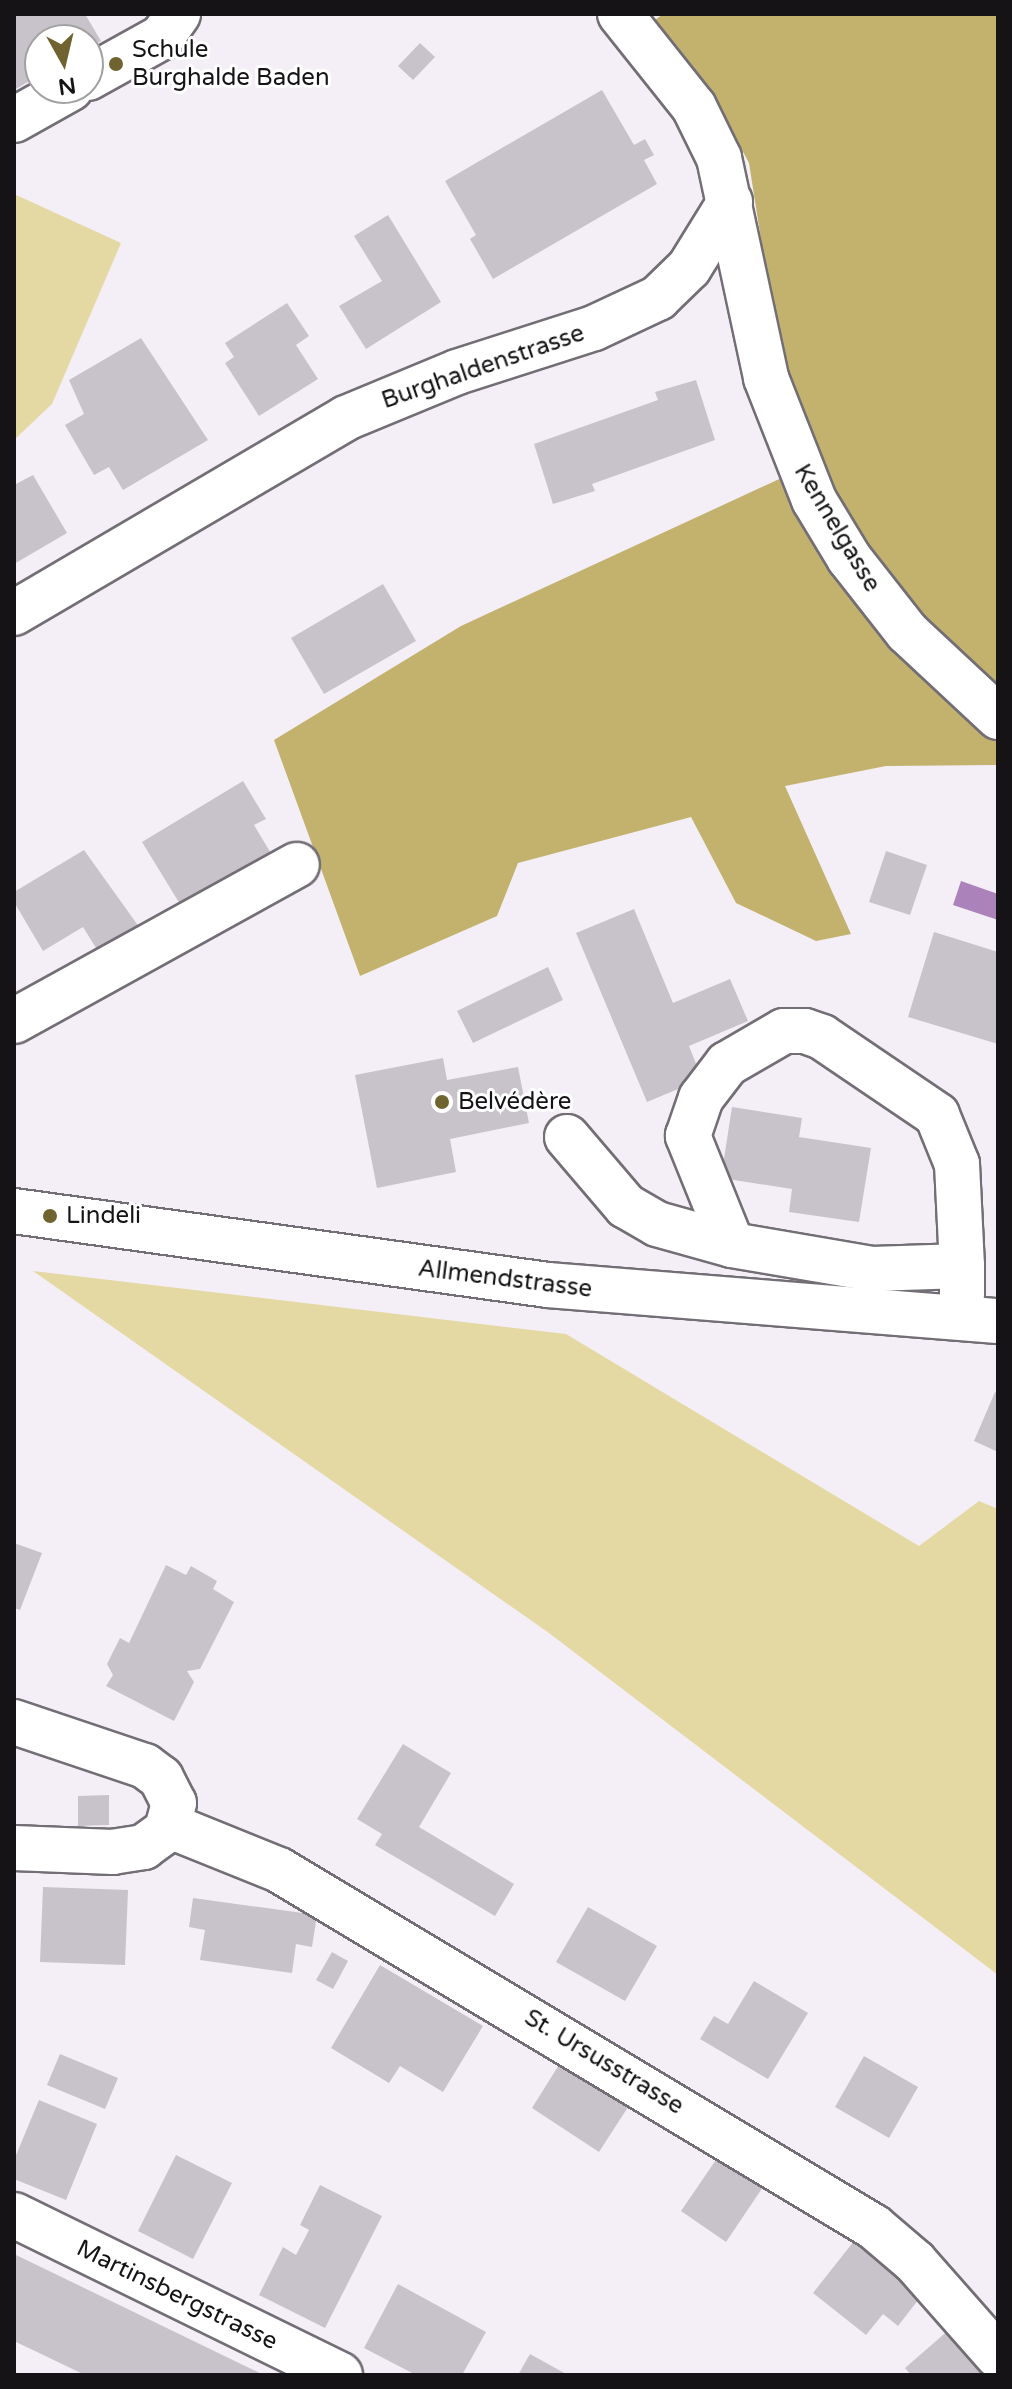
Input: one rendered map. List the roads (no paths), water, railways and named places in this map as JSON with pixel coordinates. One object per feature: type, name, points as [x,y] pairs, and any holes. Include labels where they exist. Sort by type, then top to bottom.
[{"type":"street","points":[[104,69],[162,37],[178,14]]},
{"type":"street","points":[[620,14],[694,107],[719,158],[730,202]]},
{"type":"street","points":[[14,120],[42,104]]},
{"type":"street","name":"Burghaldenstrasse","points":[[14,613],[346,418],[457,372],[594,328],[658,298],[689,268],[730,202]]},
{"type":"street","name":"Kennelgasse","points":[[730,202],[766,378],[814,500],[849,558],[907,632],[998,717]]},
{"type":"street","points":[[14,1021],[297,865]]},
{"type":"street","points":[[732,1245],[688,1136],[692,1123],[701,1098],[727,1064],[784,1031],[805,1031],[822,1037],[937,1115],[957,1164],[962,1266],[980,1319]]},
{"type":"street","points":[[567,1137],[626,1206],[657,1224],[732,1245],[872,1269],[962,1266]]},
{"type":"street","name":"Allmendstrasse","points":[[14,1211],[548,1285],[980,1319]]},
{"type":"street","points":[[14,1722],[145,1766],[169,1789],[170,1826],[157,1841],[130,1850],[14,1848]]},
{"type":"street","name":"St. Ursusstrasse","points":[[170,1826],[279,1870],[874,2227],[915,2262],[998,2356]]},
{"type":"street","name":"Martinsbergstrasse","points":[[14,2215],[340,2375]]},
{"type":"place","name":"Schule Burghalde Baden","points":[[116,64]]},
{"type":"place","name":"Belvédère","points":[[442,1102]]},
{"type":"place","name":"Lindeli","points":[[50,1216]]}]
